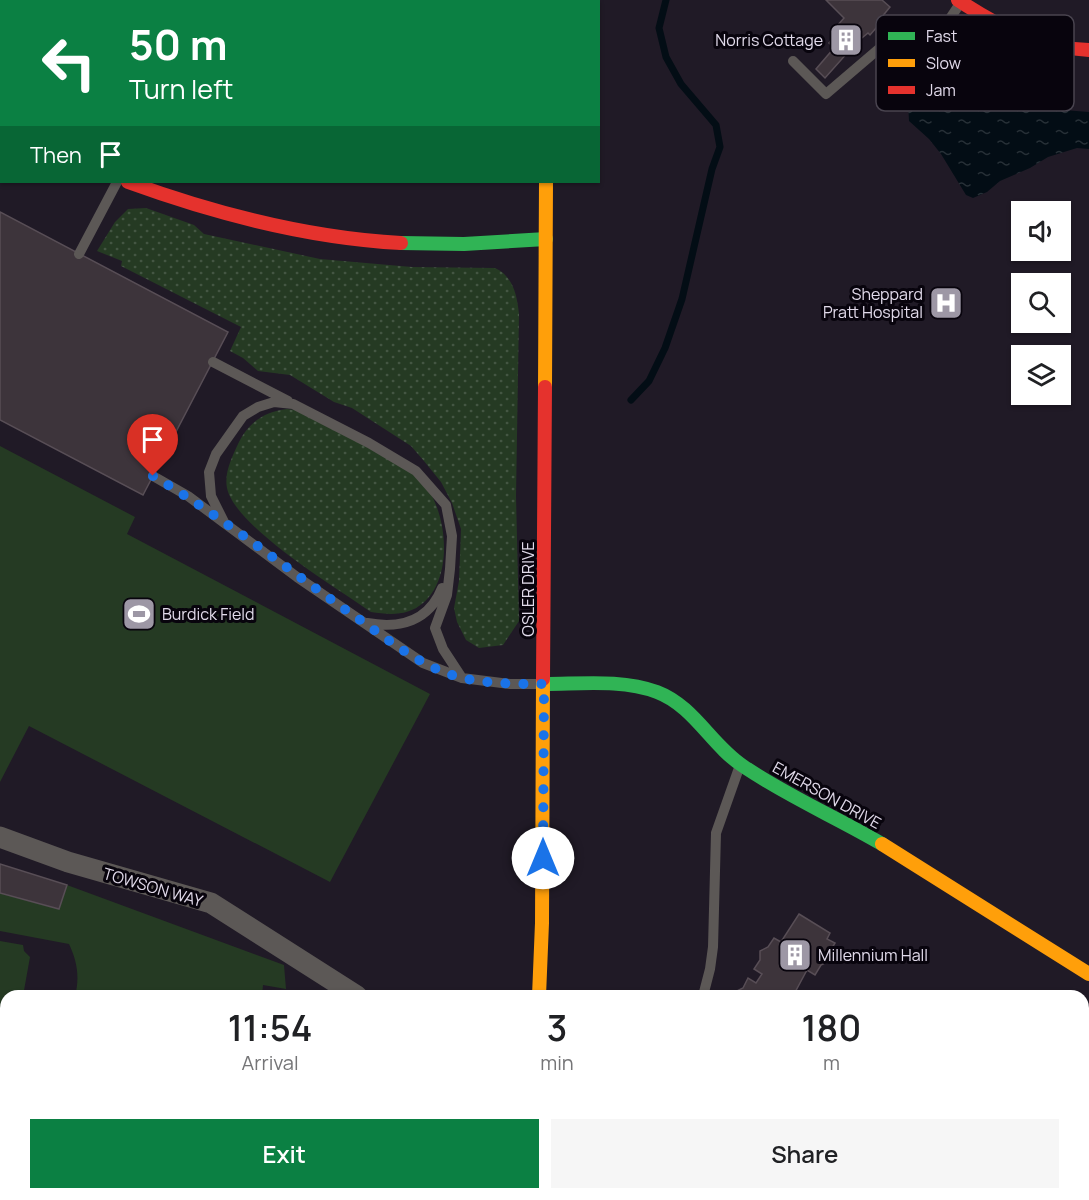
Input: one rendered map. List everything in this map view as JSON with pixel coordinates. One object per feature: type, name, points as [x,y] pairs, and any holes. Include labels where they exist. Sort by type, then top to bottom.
[{"type":"street","points":[[960,1],[982,15]]},
{"type":"street","points":[[1074,49],[1089,50]]},
{"type":"street","points":[[131,183],[236,217],[285,229],[330,236],[436,244],[546,239]]},
{"type":"street","name":"OSLER DRIVE","points":[[539,990],[543,923],[546,183]]},
{"type":"street","name":"EMERSON DRIVE","points":[[544,684],[629,687],[658,693],[682,706],[720,747],[741,765],[876,841],[1089,974]]},
{"type":"street","name":"TOWSON WAY","points":[[0,837],[68,862],[211,903],[348,990]]},
{"type":"lane","points":[[952,15],[960,1]]},
{"type":"lane","points":[[793,61],[825,93],[876,51]]},
{"type":"lane","points":[[79,254],[116,183]]},
{"type":"lane","points":[[213,362],[369,443],[416,471],[446,505],[452,536],[450,569],[447,595],[435,628],[442,649],[462,678]]},
{"type":"lane","points":[[224,522],[211,496],[208,472],[216,454],[243,416],[258,407],[274,402],[293,404]]},
{"type":"lane","points":[[153,476],[188,496],[297,577],[423,663],[462,678],[510,684],[544,684]]},
{"type":"lane","points":[[363,622],[384,626],[399,625],[428,612],[438,599],[450,569]]},
{"type":"lane","points":[[705,990],[713,947],[716,833],[741,765]]},
{"type":"green space","points":[[146,208],[194,225],[204,234],[320,259],[412,267],[495,268],[506,276],[515,293],[519,314],[516,496],[519,621],[503,645],[479,648],[466,640],[457,622],[454,608],[459,581],[461,529],[452,503],[441,482],[411,446],[352,408],[334,402],[290,375],[258,371],[243,358],[230,351],[241,327],[121,266],[122,261],[97,251],[115,222],[128,209]]},
{"type":"green space","points":[[287,409],[304,411],[397,461],[416,475],[431,493],[442,525],[443,560],[440,576],[433,591],[423,603],[398,614],[371,612],[313,573],[267,538],[234,504],[227,488],[227,477],[231,460],[242,437],[257,420]]},
{"type":"green space","name":"Burdick Field","points":[[0,446],[135,517],[127,534],[430,694],[330,882],[29,726],[0,782]]},
{"type":"green space","points":[[67,885],[284,965],[286,989],[263,985],[263,990],[76,990],[77,969],[69,944],[0,931],[0,893],[58,909]]},
{"type":"green space","points":[[0,941],[23,945],[24,951],[30,957],[24,990],[0,990]]},
{"type":"water","points":[[908,111],[1089,112],[1089,149],[1077,148],[1048,157],[1000,181],[987,192],[973,198],[966,195],[929,139],[909,121]]},
{"type":"building","name":"Norris Cottage","points":[[826,0],[882,0],[890,7],[883,15],[876,15],[876,28],[870,35],[868,33],[857,42],[825,78],[816,69],[834,48],[829,43],[833,38],[831,36],[839,28],[837,26],[844,18]]},
{"type":"building","points":[[0,212],[228,332],[143,495],[0,420]]},
{"type":"building","points":[[0,864],[67,885],[59,909],[0,893]]},
{"type":"building","name":"Millennium Hall","points":[[799,914],[830,933],[827,939],[835,943],[829,953],[829,961],[821,965],[815,975],[807,970],[796,990],[739,990],[743,988],[748,978],[756,983],[762,974],[754,969],[760,960],[760,951],[768,947],[774,938],[781,942]]},
{"type":"waterway","points":[[631,400],[649,381],[665,348],[682,299],[712,169],[720,147],[716,125],[681,84],[666,57],[659,28],[666,0]]},
{"type":"traffic: fast","points":[[401,243],[464,244],[546,239]]},
{"type":"traffic: fast","points":[[544,684],[630,685],[670,698],[692,716],[721,748],[743,766],[882,844]]},
{"type":"traffic: slow","points":[[545,387],[546,183]]},
{"type":"traffic: slow","points":[[539,990],[542,923],[543,679]]},
{"type":"traffic: slow","points":[[882,844],[1089,974]]},
{"type":"traffic: jam","points":[[958,0],[982,15]]},
{"type":"traffic: jam","points":[[1074,48],[1089,50]]},
{"type":"traffic: jam","points":[[131,183],[262,223],[331,236],[401,243]]},
{"type":"traffic: jam","points":[[543,679],[545,387]]},
{"type":"place","name":"Norris Cottage","points":[[846,40]]},
{"type":"place","name":"Sheppard Pratt Hospital","points":[[946,303]]},
{"type":"place","name":"Burdick Field","points":[[139,614]]},
{"type":"place","name":"Millennium Hall","points":[[795,955]]},
{"type":"route","points":[[153,476],[188,496],[297,577],[423,663],[462,678],[510,684],[544,684],[543,858]]}]
